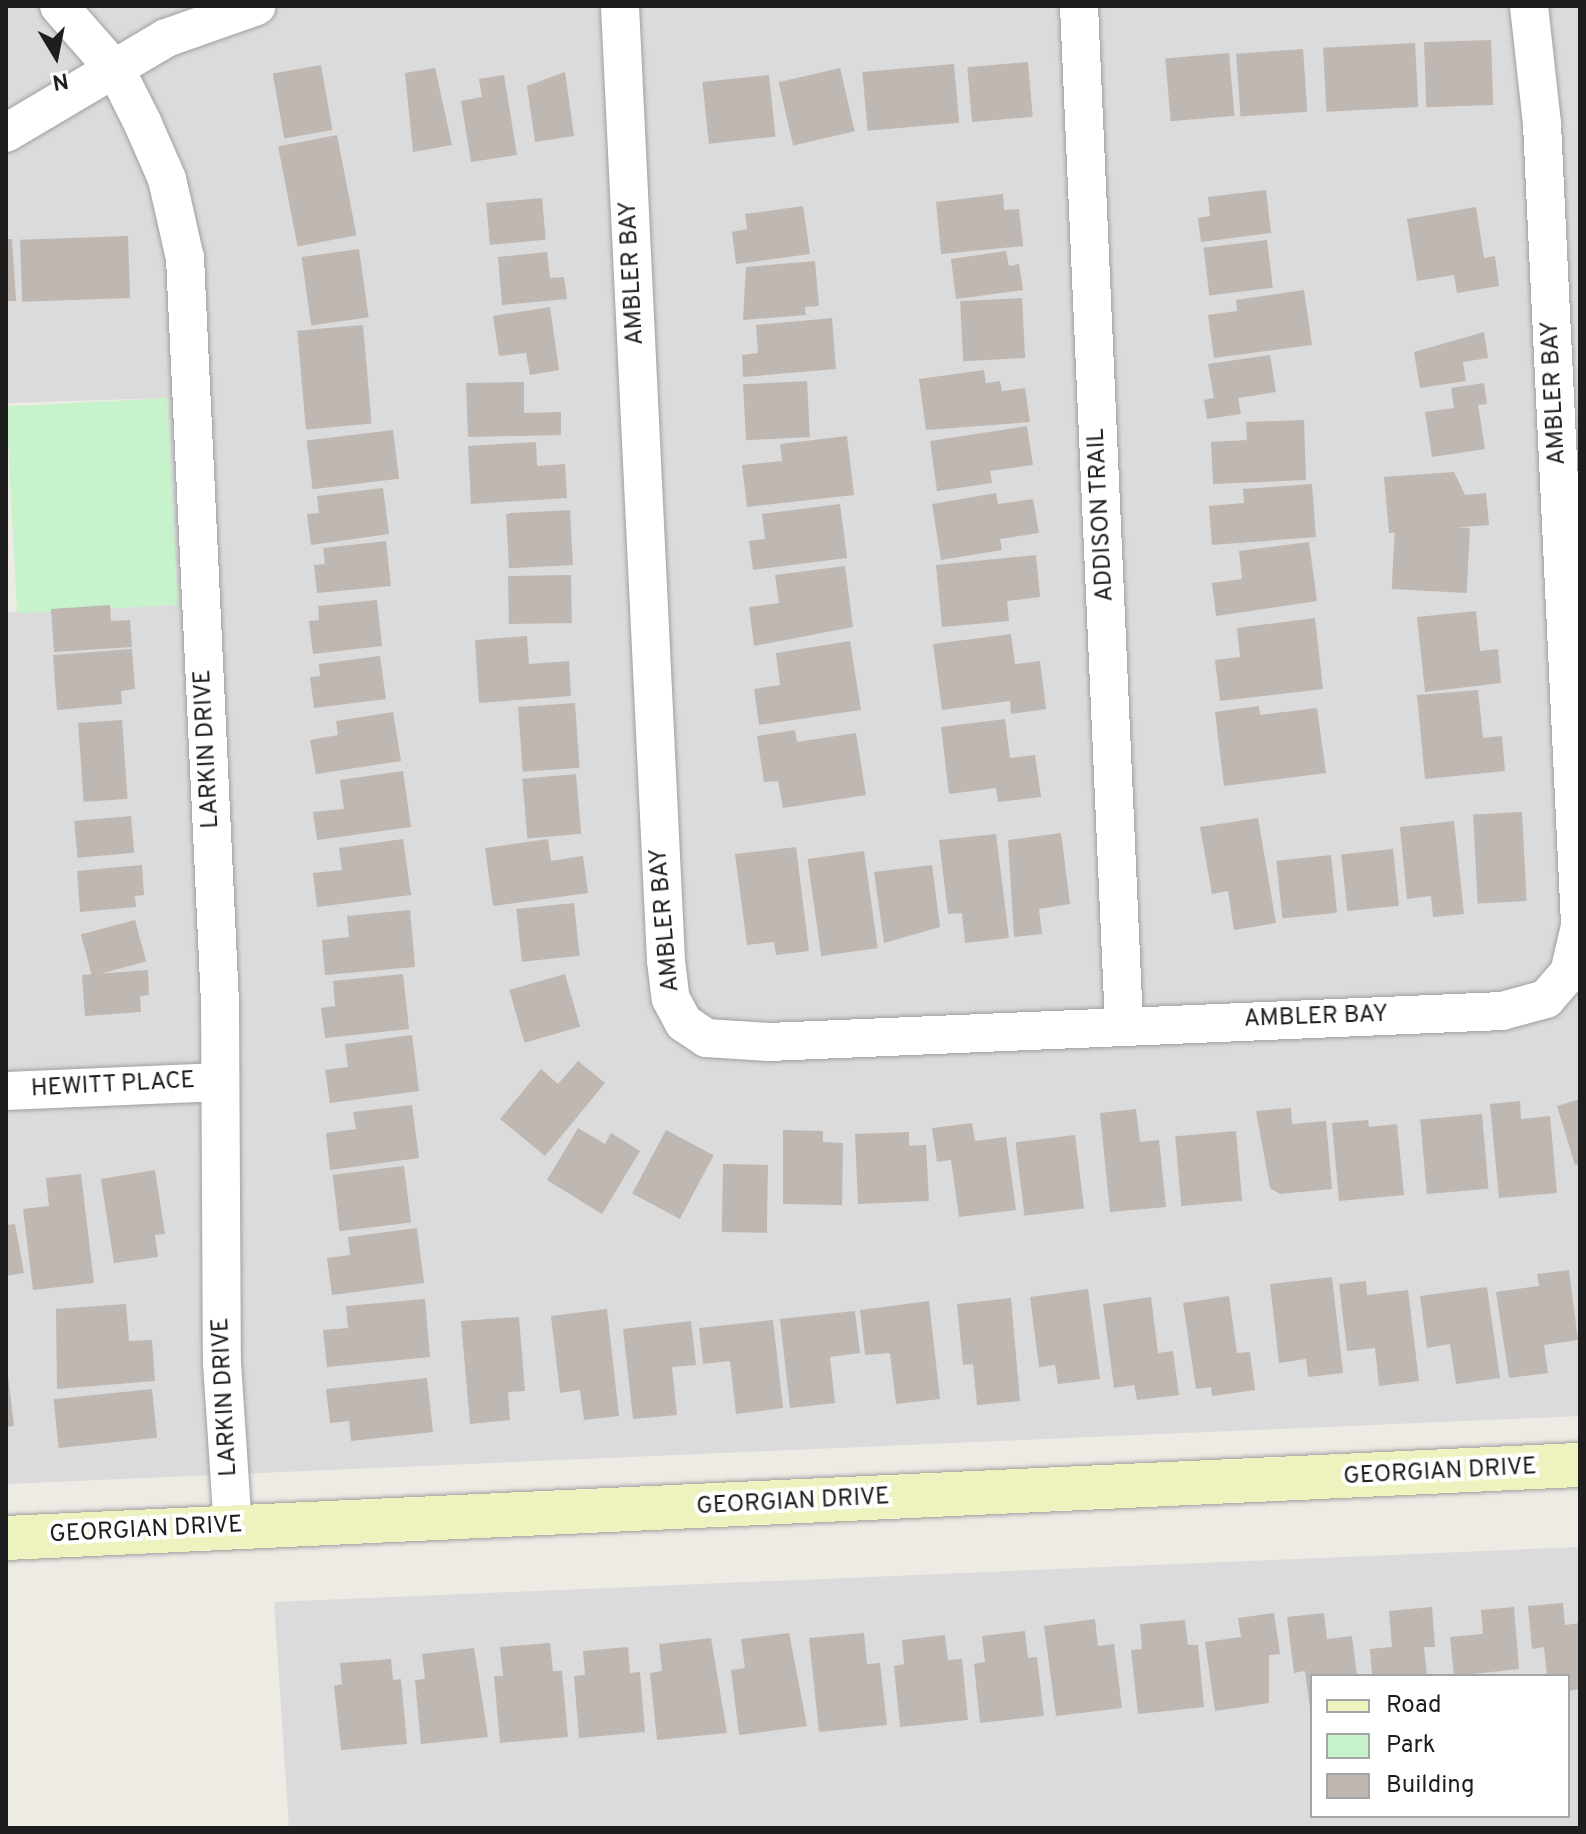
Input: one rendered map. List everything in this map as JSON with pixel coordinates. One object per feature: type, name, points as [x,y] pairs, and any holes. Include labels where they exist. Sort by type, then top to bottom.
[{"type":"main road","name":"GEORGIAN DRIVE","points":[[6,1538],[1580,1465]]},
{"type":"street","name":"LARKIN DRIVE","points":[[59,6],[117,72],[167,179],[185,258],[220,1082],[222,1363],[233,1528]]},
{"type":"street","points":[[6,133],[200,22],[257,6]]},
{"type":"street","name":"AMBLER BAY","points":[[620,6],[671,999],[684,1023],[706,1038],[733,1042],[1502,1011],[1546,999],[1569,973],[1580,925],[1542,124],[1529,6]]},
{"type":"street","name":"ADDISON TRAIL","points":[[1079,6],[1124,1025]]},
{"type":"street","name":"HEWITT PLACE","points":[[6,1091],[220,1082]]},
{"type":"shaded area","points":[[6,6],[1580,6],[1580,1416],[6,1484],[6,612],[177,605],[167,398],[6,403]]},
{"type":"shaded area","points":[[1580,1547],[1580,1828],[289,1828],[274,1602]]},
{"type":"green space","points":[[167,398],[178,605],[17,613],[6,406]]},
{"type":"building","points":[[1491,40],[1493,105],[1426,107],[1424,42]]},
{"type":"building","points":[[1415,43],[1418,107],[1326,112],[1323,48]]},
{"type":"building","points":[[1303,49],[1307,112],[1241,117],[1236,54]]},
{"type":"building","points":[[1229,53],[1234,116],[1171,121],[1165,59]]},
{"type":"building","points":[[1028,62],[1033,117],[972,122],[967,67]]},
{"type":"building","points":[[954,64],[959,123],[867,131],[862,72]]},
{"type":"building","points":[[321,65],[332,130],[284,139],[273,74]]},
{"type":"building","points":[[435,68],[452,145],[413,152],[405,73]]},
{"type":"building","points":[[840,68],[855,131],[793,146],[779,82]]},
{"type":"building","points":[[565,72],[574,136],[535,142],[527,86]]},
{"type":"building","points":[[504,75],[517,155],[471,162],[461,101],[482,97],[479,79]]},
{"type":"building","points":[[769,75],[775,137],[709,144],[702,82]]},
{"type":"building","points":[[337,135],[356,235],[298,247],[278,146]]},
{"type":"building","points":[[1266,190],[1271,233],[1201,242],[1198,218],[1210,216],[1208,197]]},
{"type":"building","points":[[1003,194],[1004,210],[1019,209],[1023,246],[941,254],[936,202]]},
{"type":"building","points":[[542,198],[546,240],[490,245],[486,203]]},
{"type":"building","points":[[803,206],[810,254],[736,264],[732,232],[747,229],[745,214]]},
{"type":"building","points":[[1476,207],[1484,258],[1495,256],[1499,286],[1457,293],[1454,275],[1417,281],[1407,219]]},
{"type":"building","points":[[128,236],[130,298],[22,302],[20,240]]},
{"type":"building","points":[[6,239],[12,239],[16,301],[6,301]]},
{"type":"building","points":[[1267,240],[1273,288],[1209,295],[1203,248]]},
{"type":"building","points":[[359,249],[369,317],[311,325],[302,257]]},
{"type":"building","points":[[1006,251],[1009,266],[1019,264],[1023,290],[956,299],[951,259]]},
{"type":"building","points":[[547,252],[550,278],[564,277],[567,299],[502,305],[498,257]]},
{"type":"building","points":[[815,261],[819,306],[805,307],[806,315],[743,320],[746,267]]},
{"type":"building","points":[[1304,290],[1312,345],[1214,358],[1208,315],[1237,311],[1236,300]]},
{"type":"building","points":[[1022,298],[1025,358],[963,361],[960,301]]},
{"type":"building","points":[[550,307],[559,370],[530,375],[526,353],[499,356],[493,316]]},
{"type":"building","points":[[832,318],[836,369],[743,377],[742,355],[758,353],[756,325]]},
{"type":"building","points":[[363,325],[372,424],[306,429],[297,331]]},
{"type":"building","points":[[1484,332],[1488,358],[1463,362],[1466,381],[1420,388],[1414,352]]},
{"type":"building","points":[[1270,355],[1276,392],[1238,398],[1241,414],[1207,419],[1204,400],[1214,398],[1208,364]]},
{"type":"building","points":[[984,370],[986,383],[1000,381],[1002,391],[1025,388],[1030,422],[926,430],[919,379]]},
{"type":"building","points":[[807,381],[810,437],[746,440],[743,384]]},
{"type":"building","points":[[524,382],[524,413],[561,412],[561,435],[468,437],[466,383]]},
{"type":"building","points":[[1484,383],[1487,404],[1478,405],[1485,449],[1432,457],[1425,412],[1454,408],[1451,388]]},
{"type":"building","points":[[1304,420],[1306,480],[1213,484],[1211,442],[1247,440],[1246,422]]},
{"type":"building","points":[[1027,426],[1033,465],[990,471],[992,483],[937,491],[930,441]]},
{"type":"building","points":[[393,430],[399,479],[313,489],[307,441]]},
{"type":"building","points":[[847,436],[854,495],[747,507],[742,465],[782,461],[780,444]]},
{"type":"building","points":[[536,442],[537,466],[565,464],[567,498],[471,504],[468,446]]},
{"type":"building","points":[[1454,472],[1465,495],[1486,493],[1489,525],[1389,533],[1384,477]]},
{"type":"building","points":[[1312,484],[1316,537],[1212,545],[1209,506],[1244,503],[1243,489]]},
{"type":"building","points":[[383,488],[389,534],[311,545],[307,514],[319,513],[317,496]]},
{"type":"building","points":[[996,493],[998,504],[1033,499],[1039,533],[1000,539],[1002,550],[941,560],[932,504]]},
{"type":"building","points":[[840,504],[847,558],[753,570],[749,541],[765,539],[762,514]]},
{"type":"building","points":[[570,510],[573,565],[509,568],[506,513]]},
{"type":"building","points":[[1395,524],[1470,528],[1467,593],[1392,589]]},
{"type":"building","points":[[386,541],[391,586],[317,593],[314,565],[325,564],[323,548]]},
{"type":"building","points":[[1309,542],[1317,601],[1216,616],[1212,583],[1242,579],[1239,551]]},
{"type":"building","points":[[1036,555],[1040,597],[1007,601],[1009,621],[942,627],[936,565]]},
{"type":"building","points":[[845,566],[853,627],[754,646],[749,607],[779,603],[775,575]]},
{"type":"building","points":[[571,575],[572,623],[509,624],[508,576]]},
{"type":"building","points":[[377,600],[382,646],[313,654],[309,621],[319,620],[318,606]]},
{"type":"building","points":[[110,605],[111,621],[130,620],[132,647],[54,652],[51,609]]},
{"type":"building","points":[[1476,611],[1480,651],[1498,649],[1501,683],[1425,692],[1417,617]]},
{"type":"building","points":[[1315,618],[1323,689],[1220,701],[1215,660],[1240,657],[1237,628]]},
{"type":"building","points":[[1011,634],[1015,664],[1040,661],[1046,709],[1011,714],[1010,701],[942,710],[933,644]]},
{"type":"building","points":[[527,636],[529,664],[569,661],[571,696],[479,703],[475,640]]},
{"type":"building","points":[[850,641],[861,710],[759,725],[754,689],[780,685],[776,653]]},
{"type":"building","points":[[132,649],[135,689],[121,691],[122,704],[57,710],[53,655]]},
{"type":"building","points":[[380,656],[386,699],[314,708],[310,677],[320,676],[319,664]]},
{"type":"building","points":[[1478,690],[1483,738],[1502,736],[1505,771],[1425,779],[1417,695]]},
{"type":"building","points":[[575,703],[580,768],[523,772],[518,707]]},
{"type":"building","points":[[1259,706],[1260,715],[1317,708],[1326,773],[1224,786],[1215,712]]},
{"type":"building","points":[[393,712],[401,761],[316,774],[310,740],[338,735],[336,721]]},
{"type":"building","points":[[1005,719],[1010,758],[1035,755],[1041,797],[998,802],[996,788],[949,794],[941,727]]},
{"type":"building","points":[[122,720],[128,799],[84,802],[78,723]]},
{"type":"building","points":[[795,730],[797,742],[856,733],[866,795],[783,808],[778,781],[764,782],[757,736]]},
{"type":"building","points":[[403,771],[411,827],[317,840],[313,812],[344,809],[340,780]]},
{"type":"building","points":[[576,774],[581,834],[527,838],[522,779]]},
{"type":"building","points":[[1522,812],[1527,901],[1478,903],[1473,815]]},
{"type":"building","points":[[131,816],[134,853],[77,858],[74,821]]},
{"type":"building","points":[[1258,818],[1276,923],[1234,930],[1228,891],[1212,894],[1200,827]]},
{"type":"building","points":[[1454,821],[1464,914],[1433,917],[1431,896],[1407,899],[1400,827]]},
{"type":"building","points":[[1061,833],[1070,904],[1039,909],[1042,934],[1014,937],[1008,840]]},
{"type":"building","points":[[996,834],[1009,938],[965,943],[962,913],[948,914],[939,840]]},
{"type":"building","points":[[403,839],[411,895],[317,907],[313,873],[342,870],[339,848]]},
{"type":"building","points":[[548,839],[551,861],[583,856],[588,893],[493,906],[485,848]]},
{"type":"building","points":[[796,847],[809,951],[776,955],[774,942],[747,945],[735,854]]},
{"type":"building","points":[[1393,849],[1399,906],[1347,911],[1341,854]]},
{"type":"building","points":[[864,851],[878,948],[821,956],[808,859]]},
{"type":"building","points":[[1331,855],[1337,913],[1282,918],[1276,861]]},
{"type":"building","points":[[142,865],[144,895],[135,896],[136,907],[80,912],[77,871]]},
{"type":"building","points":[[932,865],[940,927],[884,943],[874,872]]},
{"type":"building","points":[[574,903],[580,956],[522,962],[516,909]]},
{"type":"building","points":[[410,910],[415,967],[325,975],[322,940],[349,937],[347,916]]},
{"type":"building","points":[[135,920],[146,962],[92,976],[81,934]]},
{"type":"building","points":[[148,970],[149,995],[140,996],[141,1012],[85,1016],[82,975]]},
{"type":"building","points":[[403,974],[409,1029],[325,1038],[321,1008],[335,1006],[333,981]]},
{"type":"building","points":[[565,974],[580,1027],[524,1043],[509,990]]},
{"type":"building","points":[[412,1035],[419,1091],[330,1103],[325,1070],[348,1067],[345,1044]]},
{"type":"building","points":[[578,1061],[605,1083],[545,1156],[500,1119],[541,1069],[558,1084]]},
{"type":"building","points":[[1580,1099],[1580,1164],[1575,1165],[1557,1106]]},
{"type":"building","points":[[1520,1101],[1521,1119],[1550,1116],[1557,1193],[1499,1198],[1490,1104]]},
{"type":"building","points":[[412,1105],[419,1158],[330,1170],[326,1133],[356,1129],[353,1112]]},
{"type":"building","points":[[1291,1108],[1292,1124],[1326,1121],[1332,1189],[1280,1194],[1270,1188],[1256,1111]]},
{"type":"building","points":[[1136,1109],[1140,1142],[1159,1140],[1166,1207],[1110,1212],[1100,1113]]},
{"type":"building","points":[[1482,1114],[1489,1189],[1427,1194],[1420,1119]]},
{"type":"building","points":[[1368,1120],[1369,1127],[1397,1124],[1404,1195],[1339,1201],[1332,1123]]},
{"type":"building","points":[[972,1123],[975,1141],[1006,1137],[1016,1210],[959,1217],[951,1160],[937,1162],[932,1128]]},
{"type":"building","points":[[578,1128],[605,1144],[611,1133],[640,1151],[602,1214],[547,1180]]},
{"type":"building","points":[[666,1130],[714,1155],[680,1219],[632,1194]]},
{"type":"building","points":[[783,1130],[823,1131],[823,1142],[843,1143],[842,1205],[783,1204]]},
{"type":"building","points":[[1236,1131],[1242,1201],[1181,1206],[1175,1136]]},
{"type":"building","points":[[909,1132],[909,1146],[926,1145],[929,1201],[858,1204],[855,1134]]},
{"type":"building","points":[[1075,1135],[1084,1208],[1024,1216],[1015,1142]]},
{"type":"building","points":[[723,1164],[768,1165],[767,1233],[722,1232]]},
{"type":"building","points":[[404,1166],[411,1223],[339,1231],[333,1175]]},
{"type":"building","points":[[155,1170],[165,1234],[155,1235],[158,1257],[114,1263],[101,1179]]},
{"type":"building","points":[[81,1174],[94,1283],[33,1290],[23,1209],[49,1206],[46,1178]]},
{"type":"building","points":[[15,1224],[24,1273],[6,1276],[6,1225]]},
{"type":"building","points":[[417,1228],[424,1283],[332,1295],[327,1258],[350,1255],[348,1237]]},
{"type":"building","points":[[1569,1270],[1578,1340],[1544,1345],[1548,1373],[1509,1378],[1496,1292],[1539,1286],[1537,1274]]},
{"type":"building","points":[[1332,1277],[1343,1373],[1308,1377],[1306,1359],[1279,1363],[1270,1284]]},
{"type":"building","points":[[1366,1281],[1367,1295],[1408,1290],[1419,1381],[1379,1386],[1375,1348],[1347,1351],[1339,1284]]},
{"type":"building","points":[[1487,1287],[1500,1378],[1456,1384],[1450,1344],[1427,1348],[1420,1296]]},
{"type":"building","points":[[1088,1289],[1100,1379],[1058,1384],[1055,1365],[1039,1367],[1030,1297]]},
{"type":"building","points":[[1229,1296],[1237,1353],[1250,1352],[1255,1390],[1212,1396],[1211,1387],[1196,1389],[1183,1303]]},
{"type":"building","points":[[1151,1297],[1158,1353],[1173,1351],[1179,1395],[1137,1400],[1134,1385],[1114,1388],[1103,1304]]},
{"type":"building","points":[[1011,1298],[1020,1401],[977,1405],[973,1364],[963,1365],[957,1304]]},
{"type":"building","points":[[425,1299],[430,1357],[327,1367],[323,1330],[348,1328],[346,1306]]},
{"type":"building","points":[[929,1301],[940,1399],[896,1404],[890,1353],[865,1355],[860,1310]]},
{"type":"building","points":[[126,1304],[129,1341],[152,1340],[155,1381],[57,1389],[56,1309]]},
{"type":"building","points":[[607,1309],[619,1416],[584,1420],[580,1390],[560,1393],[551,1316]]},
{"type":"building","points":[[855,1311],[860,1353],[830,1357],[835,1403],[790,1408],[780,1319]]},
{"type":"building","points":[[519,1317],[525,1391],[508,1392],[510,1420],[470,1424],[461,1321]]},
{"type":"building","points":[[773,1320],[783,1408],[736,1414],[730,1361],[703,1364],[699,1328]]},
{"type":"building","points":[[691,1321],[696,1365],[672,1367],[677,1415],[633,1419],[623,1329]]},
{"type":"building","points":[[6,1358],[14,1426],[6,1427]]},
{"type":"building","points":[[427,1378],[433,1432],[351,1441],[349,1421],[330,1423],[326,1389]]},
{"type":"building","points":[[152,1389],[157,1438],[59,1448],[54,1399]]},
{"type":"building","points":[[1563,1603],[1565,1625],[1580,1623],[1580,1689],[1570,1691],[1570,1674],[1547,1674],[1544,1647],[1532,1649],[1528,1606]]},
{"type":"building","points":[[1432,1607],[1435,1647],[1424,1647],[1427,1674],[1372,1674],[1370,1649],[1392,1647],[1389,1611]]},
{"type":"building","points":[[1514,1607],[1519,1669],[1454,1674],[1450,1637],[1483,1634],[1481,1610]]},
{"type":"building","points":[[1274,1613],[1280,1654],[1269,1655],[1269,1703],[1215,1711],[1205,1642],[1241,1637],[1238,1618]]},
{"type":"building","points":[[1324,1613],[1327,1639],[1352,1636],[1357,1674],[1310,1674],[1310,1708],[1305,1671],[1294,1673],[1287,1617]]},
{"type":"building","points":[[1095,1619],[1098,1646],[1114,1644],[1122,1708],[1056,1716],[1044,1626]]},
{"type":"building","points":[[1185,1620],[1188,1645],[1198,1645],[1204,1707],[1138,1714],[1131,1650],[1142,1649],[1140,1624]]},
{"type":"building","points":[[1025,1631],[1028,1658],[1037,1657],[1044,1716],[980,1723],[974,1664],[985,1662],[982,1636]]},
{"type":"building","points":[[789,1633],[807,1726],[739,1735],[731,1670],[745,1668],[741,1639]]},
{"type":"building","points":[[864,1633],[867,1664],[880,1663],[887,1725],[819,1732],[809,1638]]},
{"type":"building","points":[[945,1635],[948,1660],[962,1659],[968,1720],[900,1727],[894,1666],[904,1664],[902,1640]]},
{"type":"building","points":[[711,1638],[727,1733],[657,1740],[650,1673],[662,1671],[659,1644]]},
{"type":"building","points":[[550,1643],[553,1671],[562,1671],[568,1737],[500,1743],[494,1676],[503,1676],[500,1647]]},
{"type":"building","points":[[628,1647],[630,1673],[640,1672],[645,1732],[579,1738],[574,1676],[585,1675],[583,1651]]},
{"type":"building","points":[[474,1648],[488,1737],[421,1744],[415,1680],[425,1679],[422,1654]]},
{"type":"building","points":[[391,1659],[393,1680],[401,1679],[407,1744],[341,1750],[334,1686],[342,1684],[340,1663]]}]
